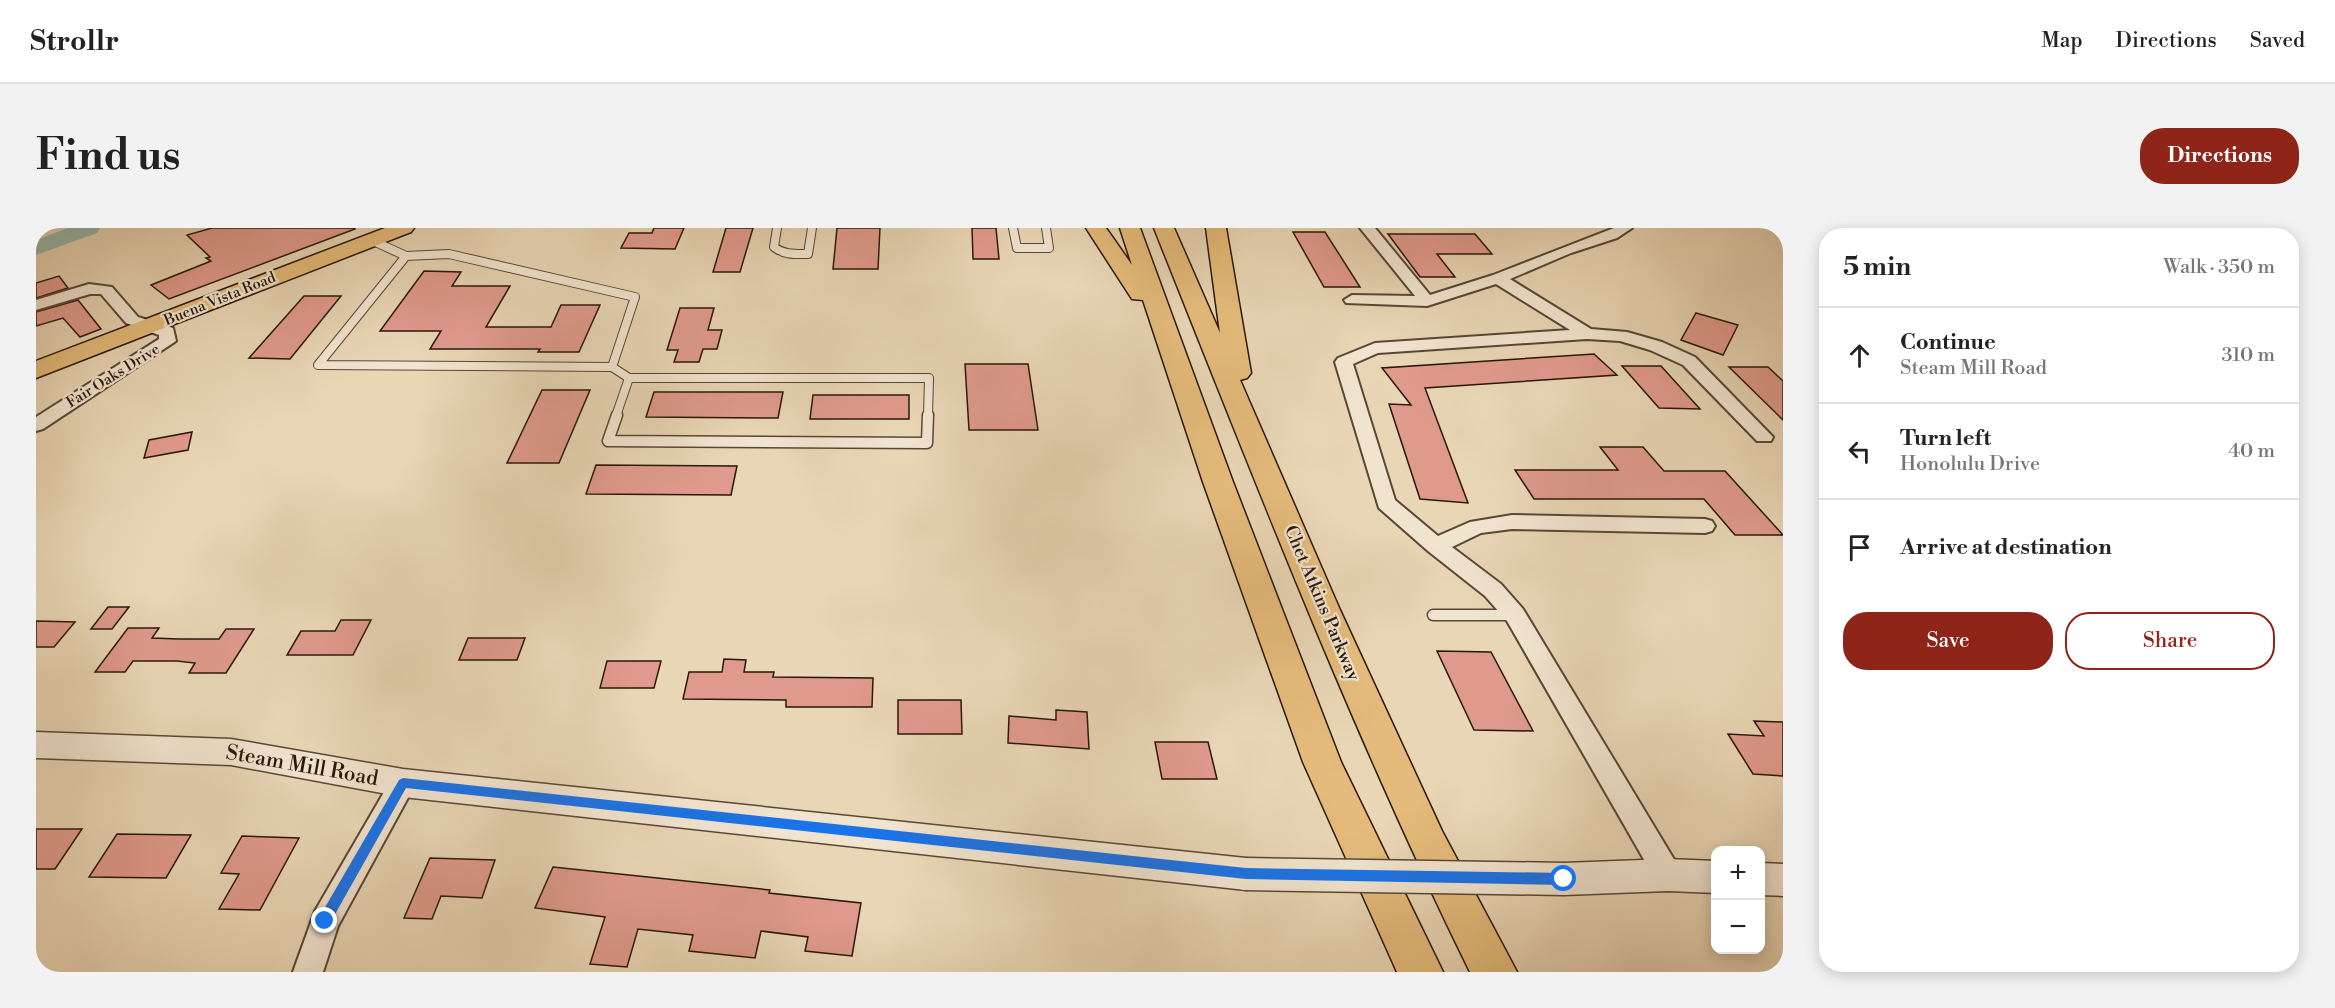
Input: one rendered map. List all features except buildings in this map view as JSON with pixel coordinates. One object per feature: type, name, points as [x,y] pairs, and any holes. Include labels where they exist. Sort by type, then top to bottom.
[{"type":"main road","name":"Buena Vista Road","points":[[36,370],[404,228]]},
{"type":"main road","points":[[1096,228],[1138,290],[1204,439]]},
{"type":"main road","points":[[1130,228],[1322,762],[1420,972]]},
{"type":"main road","name":"Chet Atkins Parkway","points":[[1164,228],[1323,610],[1389,759],[1428,844],[1494,972]]},
{"type":"main road","points":[[1216,228],[1245,419]]},
{"type":"street","points":[[1367,228],[1427,301]]},
{"type":"street","points":[[1352,300],[1427,301],[1498,278],[1625,228]]},
{"type":"street","points":[[1498,278],[1587,334]]},
{"type":"street","points":[[36,305],[78,291],[106,290],[132,320],[149,328]]},
{"type":"street","name":"Fair Oaks Drive","points":[[36,425],[168,341],[167,332],[149,328]]},
{"type":"street","points":[[1668,875],[1515,615],[1493,590],[1436,546],[1386,503],[1344,362],[1375,348],[1587,334],[1621,336],[1656,346],[1689,361],[1764,437]]},
{"type":"street","points":[[1436,546],[1477,527],[1512,522],[1705,526]]},
{"type":"street","name":"Steam Mill Road","points":[[36,745],[231,752],[403,783],[1246,874],[1564,879],[1668,875],[1711,877]]},
{"type":"street","points":[[308,972],[325,921],[403,783]]},
{"type":"street","points":[[1765,879],[1783,880]]},
{"type":"lane","points":[[777,228],[774,247],[777,250],[783,254],[808,254],[812,228]]},
{"type":"lane","points":[[1013,228],[1017,248],[1049,248],[1046,228]]},
{"type":"lane","points":[[371,240],[406,256],[449,254],[635,297],[612,367]]},
{"type":"lane","points":[[406,256],[318,365],[612,367],[629,378],[930,378],[927,442],[608,441],[629,378]]},
{"type":"lane","points":[[1433,615],[1515,615]]},
{"type":"waterway","points":[[36,248],[89,228]]},
{"type":"route","points":[[325,921],[403,783],[1246,874],[1564,879]]}]
